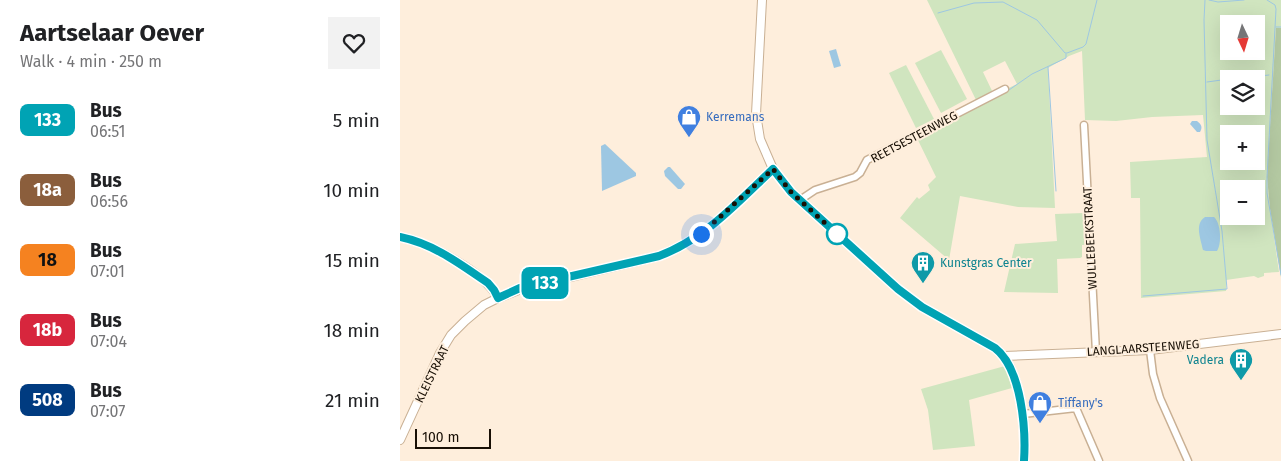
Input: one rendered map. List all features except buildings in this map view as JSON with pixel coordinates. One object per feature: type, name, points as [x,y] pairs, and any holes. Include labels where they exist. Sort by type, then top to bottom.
[{"type":"street","points":[[762,0],[756,114],[760,139],[773,169],[791,192],[898,289],[922,307],[995,348],[1004,356],[1013,377],[1023,414],[1025,427],[1024,461]]},
{"type":"street","name":"REETSESTEENWEG","points":[[800,200],[815,190],[854,177],[860,173],[867,160],[1005,89]]},
{"type":"street","name":"WULLEBEEKSTRAAT","points":[[1084,125],[1096,352]]},
{"type":"street","name":"KLEISTRAAT","points":[[400,440],[440,353],[451,335],[474,313],[498,298],[520,288],[659,256],[678,248],[708,228],[773,169]]},
{"type":"street","points":[[400,237],[436,249],[488,283],[498,298]]},
{"type":"street","name":"LANGLAARSTEENWEG","points":[[1004,356],[1150,350],[1281,334]]},
{"type":"street","points":[[1150,350],[1153,374],[1160,398],[1188,461]]},
{"type":"street","points":[[1023,414],[1076,408],[1099,461]]},
{"type":"green space","points":[[927,0],[1281,0],[1281,28],[1276,29],[1267,177],[1279,272],[1264,273],[1264,276],[1258,278],[1254,276],[1226,280],[1226,291],[1141,298],[1140,198],[1131,198],[1130,162],[1207,157],[1203,115],[1152,117],[1116,121],[1085,120],[1082,51],[1048,68],[1055,208],[1018,207],[960,196],[949,260],[900,218],[917,197],[919,199],[930,190],[928,185],[936,177],[915,134],[977,102]],"holes":[[[1005,61],[1017,84],[994,95],[983,72]]]},
{"type":"green space","points":[[1276,28],[1281,28],[1281,277],[1267,177]]},
{"type":"green space","points":[[941,50],[967,99],[941,113],[915,63]]},
{"type":"green space","points":[[906,65],[934,119],[916,128],[889,73]]},
{"type":"green space","points":[[1055,214],[1087,214],[1089,245],[1082,245],[1082,257],[1080,258],[1057,259],[1058,293],[1004,292],[1015,244],[1057,241]]},
{"type":"green space","points":[[1005,366],[1012,388],[969,400],[975,446],[933,450],[928,410],[921,389]]},
{"type":"water","points":[[836,49],[841,66],[834,68],[829,51]]},
{"type":"water","points":[[1192,121],[1197,121],[1200,124],[1200,132],[1197,132],[1190,124]]},
{"type":"water","points":[[605,144],[636,173],[636,176],[602,191],[601,146]]},
{"type":"water","points":[[668,167],[685,184],[681,189],[678,189],[665,176],[664,171]]},
{"type":"water","points":[[1205,217],[1214,217],[1218,224],[1220,239],[1217,251],[1203,250],[1199,228]]},
{"type":"waterway","points":[[938,13],[974,3],[1003,2],[1037,20],[1067,53],[1086,44],[1097,0]]},
{"type":"waterway","points":[[1143,296],[1227,289],[1222,231],[1207,140],[1205,0]]},
{"type":"waterway","points":[[1209,0],[1218,2],[1244,0]]},
{"type":"waterway","points":[[1267,0],[1275,5],[1276,9],[1267,193],[1281,275]]},
{"type":"waterway","points":[[1276,27],[1281,27]]},
{"type":"waterway","points":[[1009,90],[1032,74],[1066,58],[1066,54]]},
{"type":"waterway","points":[[1048,67],[1056,191]]},
{"type":"waterway","points":[[1265,75],[1269,75]]},
{"type":"waterway","points":[[1207,82],[1220,80]]},
{"type":"bus line","name":"133","points":[[400,237],[423,243],[436,249],[488,283],[498,298],[520,288],[659,256],[678,248],[708,228],[773,169],[791,192],[898,289],[922,307],[995,348],[1004,356],[1013,377],[1023,414],[1025,427],[1024,461]]},
{"type":"place","name":"Kerremans","points":[[689,138]]},
{"type":"place","name":"Kunstgras Center","points":[[923,284]]},
{"type":"place","name":"Vadera","points":[[1241,381]]},
{"type":"place","name":"Tiffany's","points":[[1040,424]]},
{"type":"route","points":[[701,234],[773,169],[791,192],[837,234]]}]
